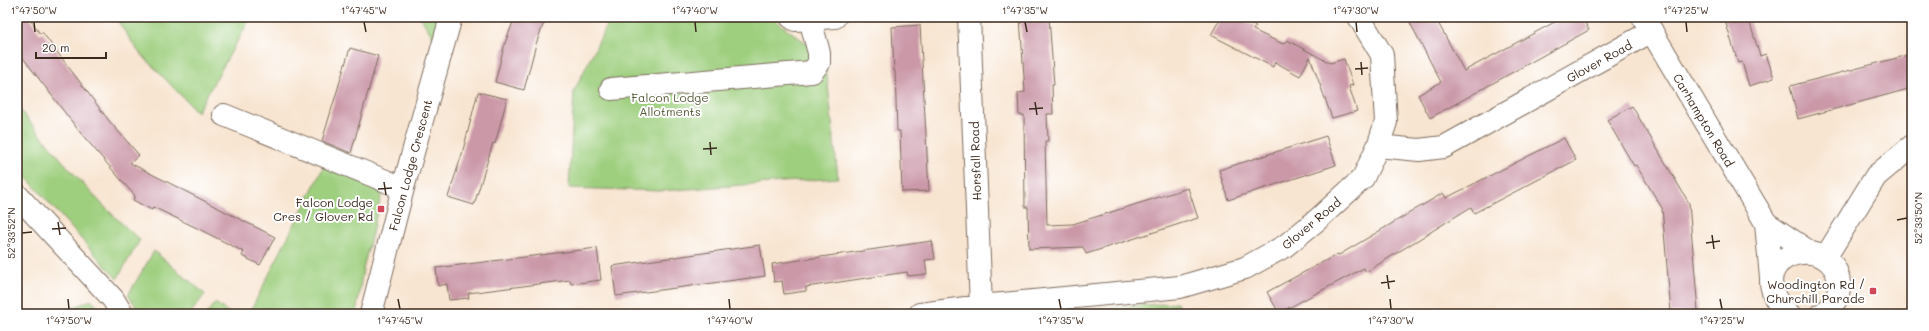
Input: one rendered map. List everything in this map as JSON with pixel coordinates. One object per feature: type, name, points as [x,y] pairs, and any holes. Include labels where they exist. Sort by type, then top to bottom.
[{"type":"street","name":"Falcon Lodge Crescent","points":[[371,314],[403,188],[451,17]]},
{"type":"street","points":[[611,89],[812,72],[819,63],[819,53],[800,18],[835,17]]},
{"type":"street","name":"Horsfall Road","points":[[969,17],[981,306]]},
{"type":"street","points":[[1359,17],[1382,55],[1386,122],[1378,146]]},
{"type":"street","name":"Glover Road","points":[[920,314],[981,306],[1180,287],[1245,268],[1285,246],[1363,178],[1378,146],[1419,150],[1444,147],[1648,24]]},
{"type":"street","name":"Carhampton Road","points":[[1648,24],[1766,222],[1773,296]]},
{"type":"street","points":[[224,115],[403,188]]},
{"type":"street","points":[[1789,314],[1779,305],[1773,296],[1776,266],[1784,258],[1797,253],[1818,256],[1876,176],[1912,146]]},
{"type":"street","points":[[17,195],[113,299],[122,314]]},
{"type":"street","name":"Carhampton Road","points":[[1766,222],[1818,256],[1836,271],[1839,284]]},
{"type":"street","points":[[1822,314],[1831,307],[1836,299],[1839,284]]},
{"type":"street","points":[[1839,284],[1842,314]]},
{"type":"green space","points":[[115,17],[248,17],[250,19],[197,112],[138,51]]},
{"type":"green space","points":[[420,17],[451,17],[441,49]]},
{"type":"green space","name":"Falcon Lodge Allotments","points":[[611,17],[771,17],[825,57],[838,178],[661,191],[569,188],[574,91]]},
{"type":"green space","points":[[17,106],[91,193],[140,240],[117,279],[17,167]]},
{"type":"green space","points":[[325,164],[384,185],[363,269],[356,314],[249,314]]},
{"type":"green space","points":[[154,251],[205,294],[190,314],[141,314],[128,295]]},
{"type":"green space","points":[[91,300],[105,314],[70,314],[69,309]]},
{"type":"green space","points":[[215,303],[231,314],[206,314]]},
{"type":"green space","points":[[1177,303],[1181,314],[1015,314]]},
{"type":"building","points":[[17,17],[29,17],[40,34],[42,32],[110,122],[139,155],[130,163],[275,237],[260,265],[242,256],[244,252],[153,207],[152,210],[133,200],[135,196],[79,131],[17,50]]},
{"type":"building","points":[[515,17],[546,17],[536,44],[524,90],[495,82],[505,43]]},
{"type":"building","points":[[1020,17],[1049,17],[1054,85],[1052,85],[1053,114],[1047,114],[1048,141],[1045,141],[1047,225],[1073,224],[1188,188],[1198,218],[1086,254],[1083,247],[1029,249],[1028,207],[1025,207],[1024,115],[1019,115],[1018,93],[1025,92]]},
{"type":"building","points":[[1221,17],[1237,17],[1256,26],[1253,30],[1283,44],[1287,40],[1330,63],[1344,59],[1353,85],[1349,86],[1357,111],[1332,118],[1310,57],[1300,76],[1275,62],[1273,67],[1211,35]]},
{"type":"building","points":[[1407,17],[1435,17],[1464,71],[1564,17],[1582,17],[1589,30],[1430,118],[1418,95],[1441,82]]},
{"type":"building","points":[[1724,17],[1748,17],[1760,56],[1766,54],[1774,78],[1749,86],[1742,62],[1738,63]]},
{"type":"building","points":[[920,25],[929,191],[902,192],[900,131],[897,131],[892,27]]},
{"type":"building","points":[[350,48],[378,56],[351,153],[322,141]]},
{"type":"building","points":[[1912,54],[1912,88],[1798,119],[1790,86]]},
{"type":"building","points":[[478,92],[507,99],[495,144],[493,143],[474,205],[448,197],[462,154]]},
{"type":"building","points":[[1632,106],[1689,203],[1698,311],[1671,313],[1662,208],[1636,165],[1634,166],[1607,120]]},
{"type":"building","points":[[1326,136],[1336,165],[1228,200],[1219,170]]},
{"type":"building","points":[[1564,138],[1576,160],[1474,213],[1471,207],[1366,272],[1364,268],[1279,313],[1267,292],[1338,254],[1339,255],[1443,193],[1446,198]]},
{"type":"building","points":[[932,241],[935,259],[925,260],[927,274],[908,276],[907,272],[806,287],[806,291],[784,294],[782,281],[774,282],[772,264]]},
{"type":"building","points":[[760,245],[765,276],[616,296],[612,266]]},
{"type":"building","points":[[597,248],[601,280],[571,284],[570,280],[468,293],[469,298],[449,300],[447,284],[438,286],[436,268]]},
{"type":"place","name":"Falcon Lodge Cres / Glover Rd","points":[[381,209]]},
{"type":"place","name":"Woodington Rd / Churchill Parade","points":[[1873,291]]}]
